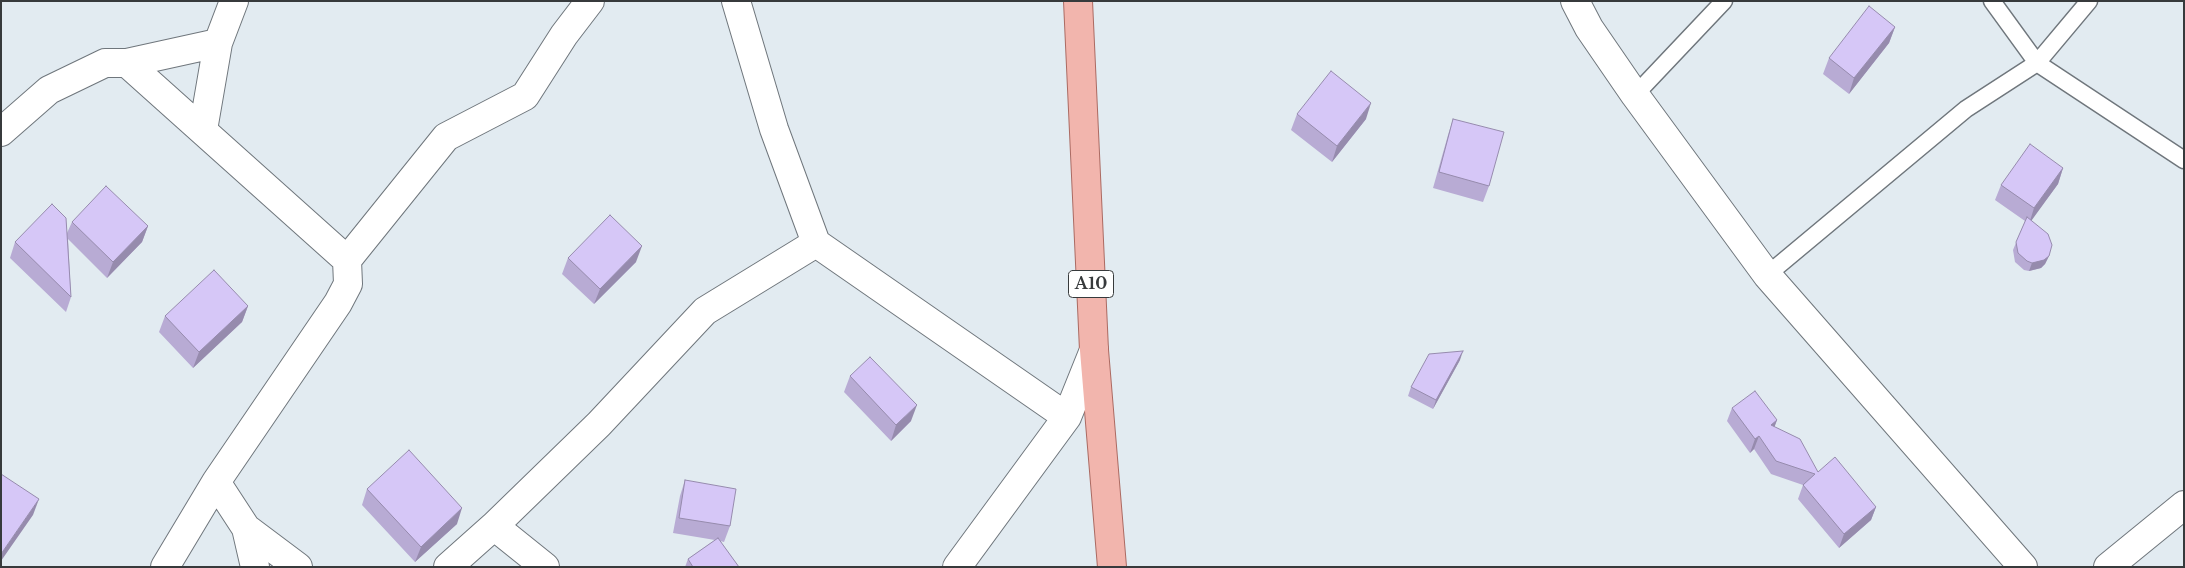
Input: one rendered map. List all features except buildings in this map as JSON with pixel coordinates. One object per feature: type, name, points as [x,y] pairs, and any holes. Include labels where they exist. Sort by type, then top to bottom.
[{"type":"main road","name":"A10","points":[[1078,1],[1094,350],[1112,567]]},
{"type":"street","points":[[203,130],[218,44],[234,1]]},
{"type":"street","points":[[165,567],[216,482],[338,303],[348,284],[347,260],[446,138],[525,96],[564,35],[590,1]]},
{"type":"street","points":[[736,1],[774,129],[816,242],[1067,417]]},
{"type":"street","points":[[1575,1],[1589,28],[1635,95],[1767,275],[2023,567]]},
{"type":"street","points":[[1,132],[49,90],[105,63],[127,63],[218,44]]},
{"type":"street","points":[[127,63],[347,260]]},
{"type":"street","points":[[448,567],[494,526],[599,424],[705,311],[816,242]]},
{"type":"street","points":[[957,567],[1067,417],[1094,350]]},
{"type":"street","points":[[216,482],[246,528],[298,567]]},
{"type":"street","points":[[2108,567],[2184,506]]},
{"type":"street","points":[[494,526],[545,567]]},
{"type":"street","points":[[246,528],[255,567]]},
{"type":"lane","points":[[1635,95],[1724,1]]},
{"type":"lane","points":[[1992,1],[2037,63],[2184,160]]},
{"type":"lane","points":[[1767,275],[1966,109],[2037,63],[2089,1]]}]
